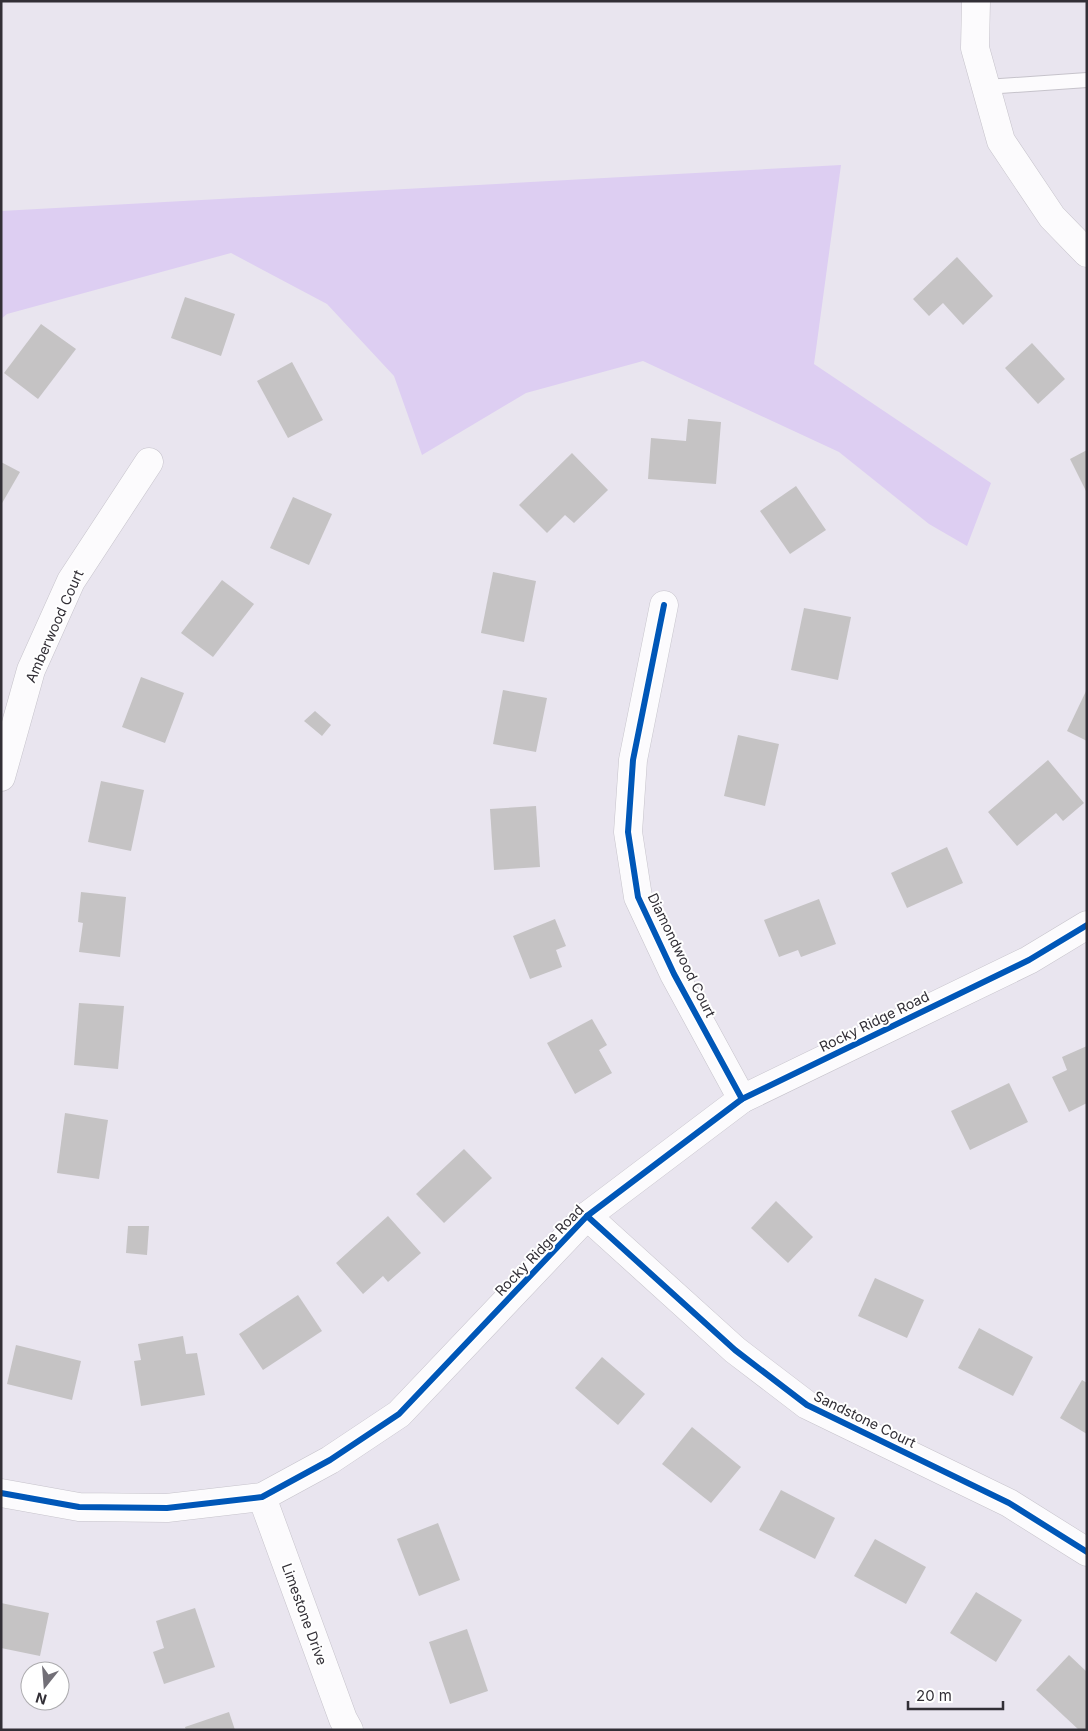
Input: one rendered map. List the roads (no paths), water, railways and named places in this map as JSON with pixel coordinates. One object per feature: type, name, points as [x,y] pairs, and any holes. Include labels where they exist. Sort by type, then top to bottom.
[{"type":"street","points":[[976,1],[975,48],[1001,141],[1052,217],[1087,253]]},
{"type":"street","name":"Amberwood Court","points":[[1,777],[31,670],[71,581],[149,462]]},
{"type":"street","name":"Diamondwood Court","points":[[664,605],[633,760],[628,832],[638,897],[674,974],[742,1099]]},
{"type":"street","name":"Rocky Ridge Road","points":[[1,1493],[79,1507],[168,1508],[262,1497],[330,1460],[399,1414],[587,1216],[742,1099],[1029,960],[1087,925]]},
{"type":"street","name":"Sandstone Court","points":[[587,1216],[736,1350],[807,1405],[1008,1503],[1087,1552]]},
{"type":"street","name":"Limestone Drive","points":[[262,1497],[349,1730]]},
{"type":"lane","points":[[986,87],[1087,80]]}]
